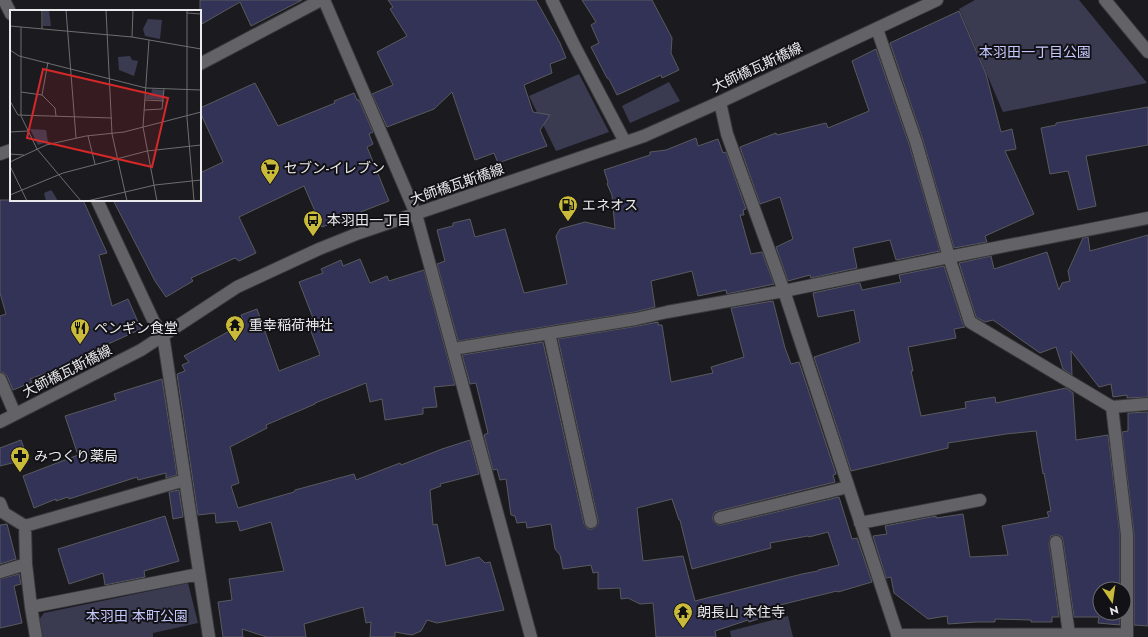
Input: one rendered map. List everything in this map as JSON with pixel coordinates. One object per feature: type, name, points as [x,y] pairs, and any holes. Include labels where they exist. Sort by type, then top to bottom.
[{"type":"street","points":[[4,0],[10,12]]},
{"type":"street","points":[[201,63],[323,0],[416,214],[531,637]]},
{"type":"street","points":[[552,0],[625,142]]},
{"type":"street","name":"大師橋瓦斯橋線","points":[[0,422],[142,350],[237,287],[332,244],[358,233],[644,136],[937,0]]},
{"type":"street","points":[[1105,0],[1148,52]]},
{"type":"street","points":[[877,29],[916,142],[949,257],[970,322],[1112,408],[1148,404]]},
{"type":"street","points":[[720,102],[727,134],[784,291],[897,636],[1069,634],[1127,636],[1127,535],[1112,408]]},
{"type":"street","points":[[0,154],[10,150]]},
{"type":"street","points":[[97,201],[154,322],[163,335],[209,637]]},
{"type":"street","points":[[453,349],[636,319],[1148,218]]},
{"type":"street","points":[[548,333],[591,522]]},
{"type":"street","points":[[0,379],[15,414]]},
{"type":"street","points":[[0,503],[4,513],[25,526],[185,480]]},
{"type":"street","points":[[720,518],[848,486]]},
{"type":"street","points":[[860,523],[980,500]]},
{"type":"street","points":[[25,526],[26,564],[36,637]]},
{"type":"street","points":[[1056,542],[1069,634]]},
{"type":"street","points":[[0,572],[26,564]]},
{"type":"street","points":[[31,607],[200,574]]},
{"type":"green space","name":"本羽田一丁目公園","points":[[975,0],[1079,0],[1147,83],[1003,112],[959,9]]},
{"type":"green space","points":[[579,74],[609,132],[556,151],[529,96]]},
{"type":"green space","points":[[669,82],[680,101],[630,123],[622,106]]},
{"type":"green space","name":"本羽田 本町公園","points":[[188,583],[198,623],[153,633],[153,637],[42,637],[38,621],[44,613]]},
{"type":"green space","points":[[788,616],[793,637],[731,637],[730,631]]},
{"type":"building","points":[[200,0],[302,0],[251,26],[240,2],[201,24]]},
{"type":"building","points":[[388,0],[536,0],[560,43],[566,58],[550,64],[552,73],[524,85],[533,112],[550,115],[540,130],[547,146],[498,163],[494,153],[475,160],[452,92],[434,109],[387,127],[372,94],[393,85],[377,52],[407,36],[390,9],[393,7]]},
{"type":"building","points":[[582,0],[652,0],[672,38],[671,53],[679,70],[662,78],[661,75],[617,95],[591,47],[599,43],[591,25],[596,22]]},
{"type":"building","points":[[959,11],[986,74],[1001,132],[1012,129],[1016,149],[1005,151],[1034,214],[985,236],[987,242],[954,248],[923,140],[890,43]]},
{"type":"building","points":[[876,49],[909,144],[940,251],[896,260],[890,240],[853,248],[857,268],[811,278],[810,275],[788,281],[776,247],[793,239],[780,197],[760,204],[740,147],[776,133],[777,135],[826,123],[828,128],[869,111],[852,61]]},
{"type":"building","points":[[255,83],[278,126],[335,103],[334,101],[354,93],[357,100],[359,100],[373,132],[369,134],[373,144],[367,147],[389,201],[322,227],[304,186],[239,217],[256,253],[239,261],[235,258],[191,278],[193,281],[166,297],[155,281],[114,201],[201,201],[201,173],[223,162],[201,114],[201,108]]},
{"type":"building","points":[[1148,107],[1148,145],[1086,156],[1096,206],[1078,210],[1068,171],[1050,174],[1041,128],[1056,125],[1056,123]]},
{"type":"building","points":[[696,138],[698,146],[718,139],[723,153],[726,152],[746,209],[743,210],[744,215],[740,215],[751,254],[762,252],[774,284],[727,294],[726,290],[698,296],[692,271],[651,281],[655,307],[635,312],[458,341],[437,264],[445,261],[437,230],[453,226],[453,223],[470,219],[475,237],[505,229],[524,293],[567,284],[556,236],[560,229],[585,222],[615,229],[612,195],[607,184],[608,182],[604,170],[650,155],[650,152],[666,150]]},
{"type":"building","points":[[0,200],[83,201],[107,253],[99,255],[112,306],[128,299],[141,329],[73,360],[73,363],[30,379],[32,382],[13,390],[7,376],[0,372],[0,316],[6,314],[0,293]]},
{"type":"building","points":[[1148,235],[1148,397],[1127,398],[1127,395],[1113,397],[1111,384],[1099,387],[1071,351],[1072,375],[1063,369],[1056,347],[1040,353],[993,320],[985,322],[976,317],[959,263],[991,256],[994,269],[1047,252],[1059,290],[1062,283],[1070,281],[1068,271],[1083,238],[1088,237],[1090,251]]},
{"type":"building","points":[[360,259],[370,283],[387,276],[389,281],[424,270],[455,385],[434,387],[437,407],[423,408],[423,414],[385,420],[382,399],[370,402],[366,383],[315,403],[266,425],[267,428],[230,447],[239,483],[231,486],[238,508],[294,492],[295,490],[354,474],[356,480],[400,463],[401,465],[470,440],[479,474],[440,484],[441,486],[430,490],[433,525],[437,524],[446,566],[479,557],[485,563],[490,562],[504,610],[437,623],[427,620],[421,631],[412,635],[395,632],[395,637],[370,637],[371,622],[366,623],[363,607],[304,624],[306,637],[267,637],[242,629],[243,637],[223,637],[218,602],[232,600],[229,579],[284,571],[271,522],[240,531],[237,521],[216,523],[215,513],[198,515],[177,374],[185,371],[182,365],[189,362],[184,356],[244,323],[241,315],[257,309],[279,371],[320,355],[307,321],[313,318],[299,282],[323,273],[321,269],[341,260],[343,266]]},
{"type":"building","points":[[944,266],[965,327],[954,329],[956,338],[908,347],[913,371],[911,371],[921,416],[966,408],[965,402],[995,397],[996,403],[1066,388],[1073,393],[1076,440],[1108,435],[1120,535],[1120,581],[1092,581],[1092,617],[1074,617],[1063,541],[1062,537],[1058,535],[1051,536],[1049,543],[1059,617],[1052,617],[1052,622],[995,619],[995,622],[948,624],[947,616],[928,619],[894,593],[891,577],[886,578],[873,536],[887,534],[885,526],[936,516],[936,518],[963,514],[970,557],[1008,555],[1002,526],[1049,517],[1047,512],[1051,511],[1036,431],[948,443],[948,448],[851,471],[814,357],[860,342],[854,310],[818,317],[813,293],[860,283],[862,290],[901,282],[899,275]]},
{"type":"building","points":[[773,301],[785,348],[791,364],[799,362],[836,474],[833,475],[835,482],[718,511],[715,512],[713,520],[718,525],[722,525],[839,497],[852,539],[857,538],[872,582],[838,592],[776,606],[778,615],[749,622],[748,620],[715,631],[716,637],[656,637],[653,603],[640,604],[628,598],[621,599],[620,588],[598,589],[598,572],[593,573],[591,565],[563,569],[560,555],[555,549],[551,524],[527,528],[526,522],[517,523],[515,516],[511,515],[506,479],[500,480],[497,469],[493,470],[484,435],[488,433],[476,383],[470,384],[462,355],[543,342],[584,524],[588,529],[592,529],[598,524],[598,520],[558,339],[658,322],[658,325],[662,325],[671,382],[713,373],[711,367],[744,357],[731,308]],"holes":[[[672,499],[692,569],[771,548],[770,543],[809,537],[828,532],[839,565],[695,601],[683,556],[643,561],[637,508]]]},
{"type":"building","points":[[162,379],[177,475],[166,478],[166,473],[138,480],[137,477],[69,499],[68,497],[56,501],[56,499],[34,508],[23,476],[78,455],[65,416],[116,400],[114,394]]},
{"type":"building","points":[[1148,412],[1148,626],[1134,625],[1134,534],[1122,432],[1128,431],[1128,413]]},
{"type":"building","points":[[21,440],[28,459],[0,466],[0,448]]},
{"type":"building","points":[[179,490],[183,517],[173,519],[169,492]]},
{"type":"building","points":[[165,516],[179,561],[144,571],[145,577],[105,585],[103,573],[69,584],[58,549]]},
{"type":"building","points":[[7,524],[16,559],[0,564],[0,525]]},
{"type":"building","points":[[19,574],[21,584],[14,586],[22,623],[0,628],[0,579]]},
{"type":"building","points":[[1098,621],[1120,621],[1120,625],[1098,623]]},
{"type":"place","name":"セブン-イレブン","points":[[270,185]]},
{"type":"place","name":"エネオス","points":[[568,222]]},
{"type":"place","name":"本羽田一丁目","points":[[313,237]]},
{"type":"place","name":"重幸稲荷神社","points":[[235,342]]},
{"type":"place","name":"ペンギン食堂","points":[[80,345]]},
{"type":"place","name":"みつくり薬局","points":[[20,473]]},
{"type":"place","name":"朗長山 本住寺","points":[[683,629]]}]
